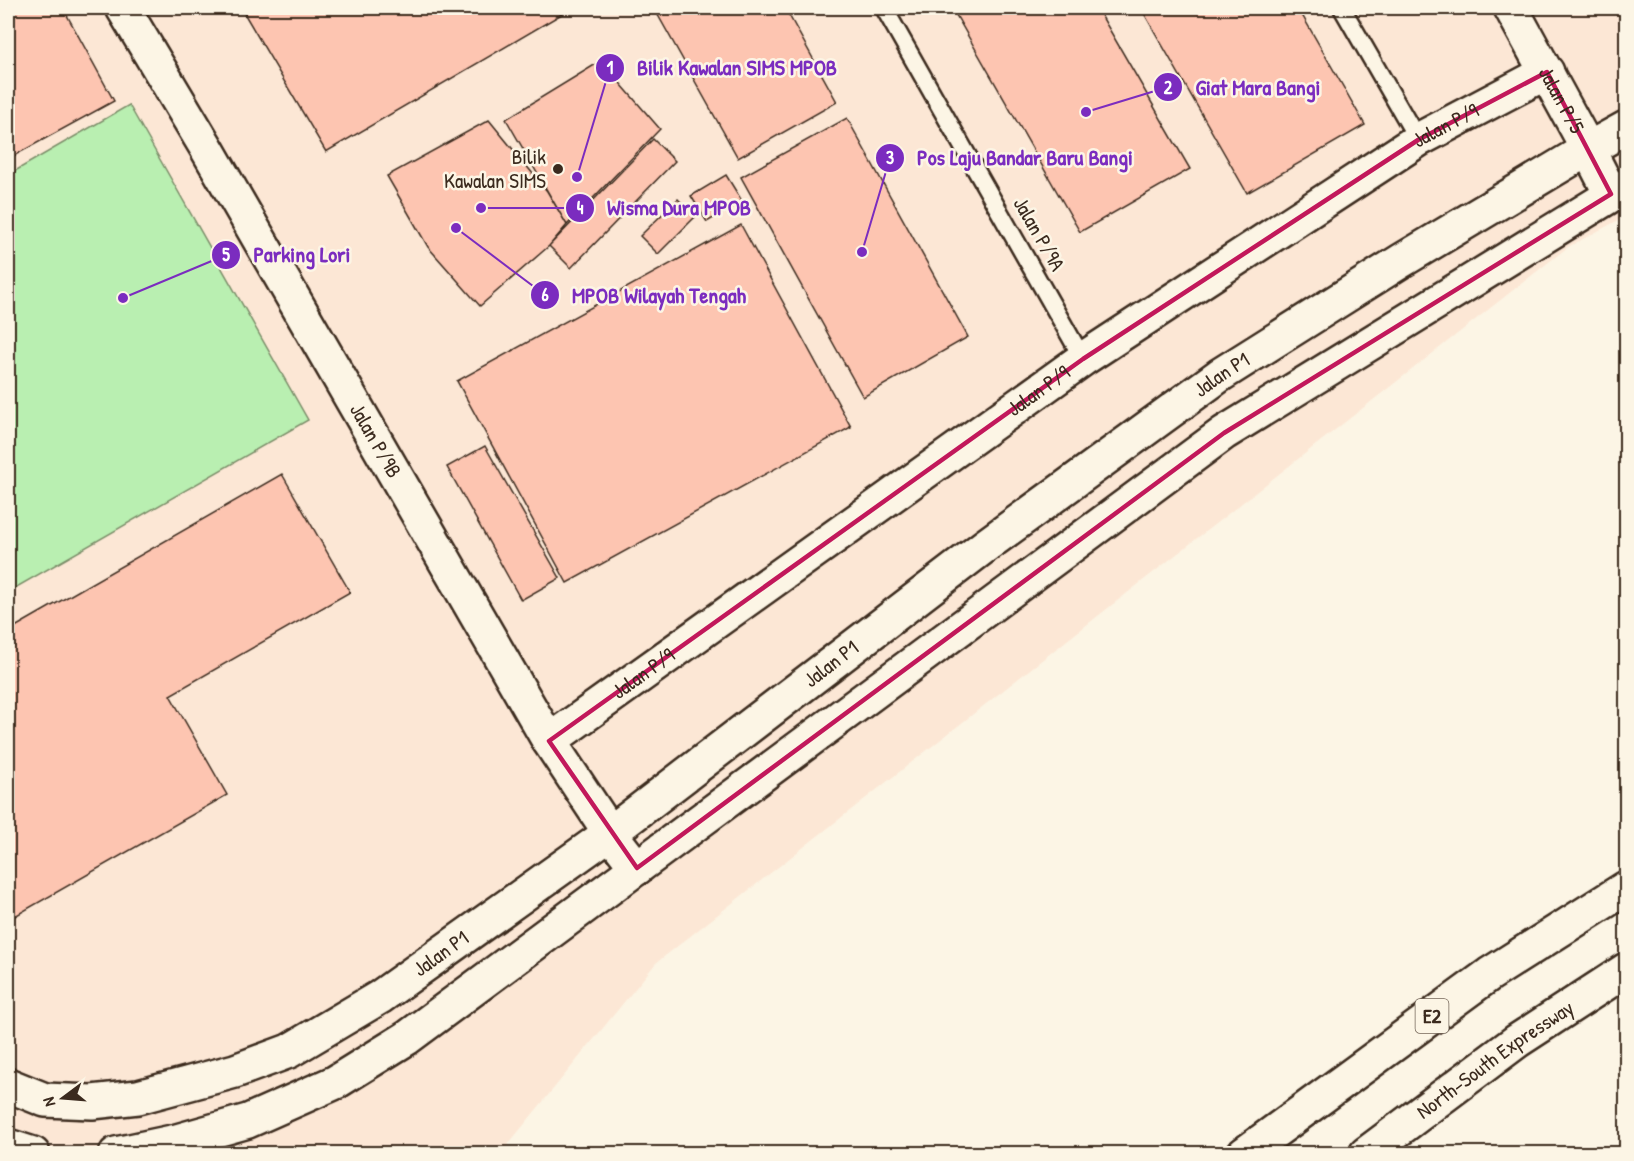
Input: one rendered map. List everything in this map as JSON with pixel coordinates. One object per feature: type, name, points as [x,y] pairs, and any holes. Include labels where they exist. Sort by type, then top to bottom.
[{"type":"main road","name":"Jalan P/9B","points":[[123,8],[206,147],[549,741],[610,833],[637,868]]},
{"type":"main road","name":"Jalan P/5","points":[[1512,8],[1588,148],[1618,190]]},
{"type":"main road","name":"Jalan P/9","points":[[549,741],[1083,358],[1418,140],[1546,72]]},
{"type":"main road","name":"Jalan P1","points":[[8,1085],[45,1100],[92,1102],[138,1097],[234,1071],[289,1051],[380,997],[610,833],[975,553],[1220,375],[1401,261],[1588,148],[1626,128]]},
{"type":"main road","points":[[116,1154],[177,1141],[248,1121],[336,1082],[407,1038],[1224,433],[1618,190]]},
{"type":"main road","name":"E2","points":[[1244,1154],[1490,974],[1626,888]]},
{"type":"main road","name":"North–South Expressway","points":[[1366,1154],[1517,1041],[1626,970]]},
{"type":"main road","points":[[8,1146],[33,1154]]},
{"type":"lane","name":"Jalan P/9A","points":[[884,8],[1083,358]]},
{"type":"lane","points":[[1342,8],[1418,140]]},
{"type":"highlighted area","points":[[1547,72],[1611,194],[1224,433],[637,868],[549,741],[1083,359],[1418,140]]},
{"type":"shaded area","points":[[8,8],[1626,8],[1626,216],[1568,247],[656,963],[501,1153],[8,1153]]},
{"type":"green space","points":[[129,105],[308,420],[8,592],[8,175]]},
{"type":"building","points":[[8,8],[63,8],[114,101],[8,159]]},
{"type":"building","points":[[241,8],[572,8],[326,152]]},
{"type":"building","points":[[654,8],[785,8],[837,102],[738,158]]},
{"type":"building","points":[[952,8],[1097,8],[1190,169],[1080,232]]},
{"type":"building","points":[[1141,8],[1298,8],[1365,125],[1247,193]]},
{"type":"building","points":[[601,61],[660,129],[567,225],[506,119]]},
{"type":"building","points":[[847,118],[968,337],[863,397],[741,177]]},
{"type":"building","points":[[489,120],[547,191],[567,225],[549,246],[480,306],[428,247],[387,176]]},
{"type":"building","points":[[653,139],[675,161],[571,268],[549,246]]},
{"type":"building","points":[[726,175],[742,201],[707,222],[691,196]]},
{"type":"building","points":[[678,199],[695,217],[658,254],[640,236]]},
{"type":"building","points":[[741,225],[851,427],[567,583],[457,381]]},
{"type":"building","points":[[485,446],[560,578],[521,600],[447,467]]},
{"type":"building","points":[[282,474],[350,592],[170,695],[227,795],[8,920],[8,631]]},
{"type":"place","name":"Giat Mara Bangi","points":[[1086,112]]},
{"type":"place","name":"Bilik Kawalan SIMS","points":[[558,169]]},
{"type":"place","name":"Bilik Kawalan SIMS MPOB","points":[[577,177]]},
{"type":"place","name":"Wisma Dura MPOB","points":[[481,208]]},
{"type":"place","name":"MPOB Wilayah Tengah","points":[[456,228]]},
{"type":"place","name":"Pos Laju Bandar Baru Bangi","points":[[862,252]]},
{"type":"place","name":"Parking Lori","points":[[123,298]]}]
